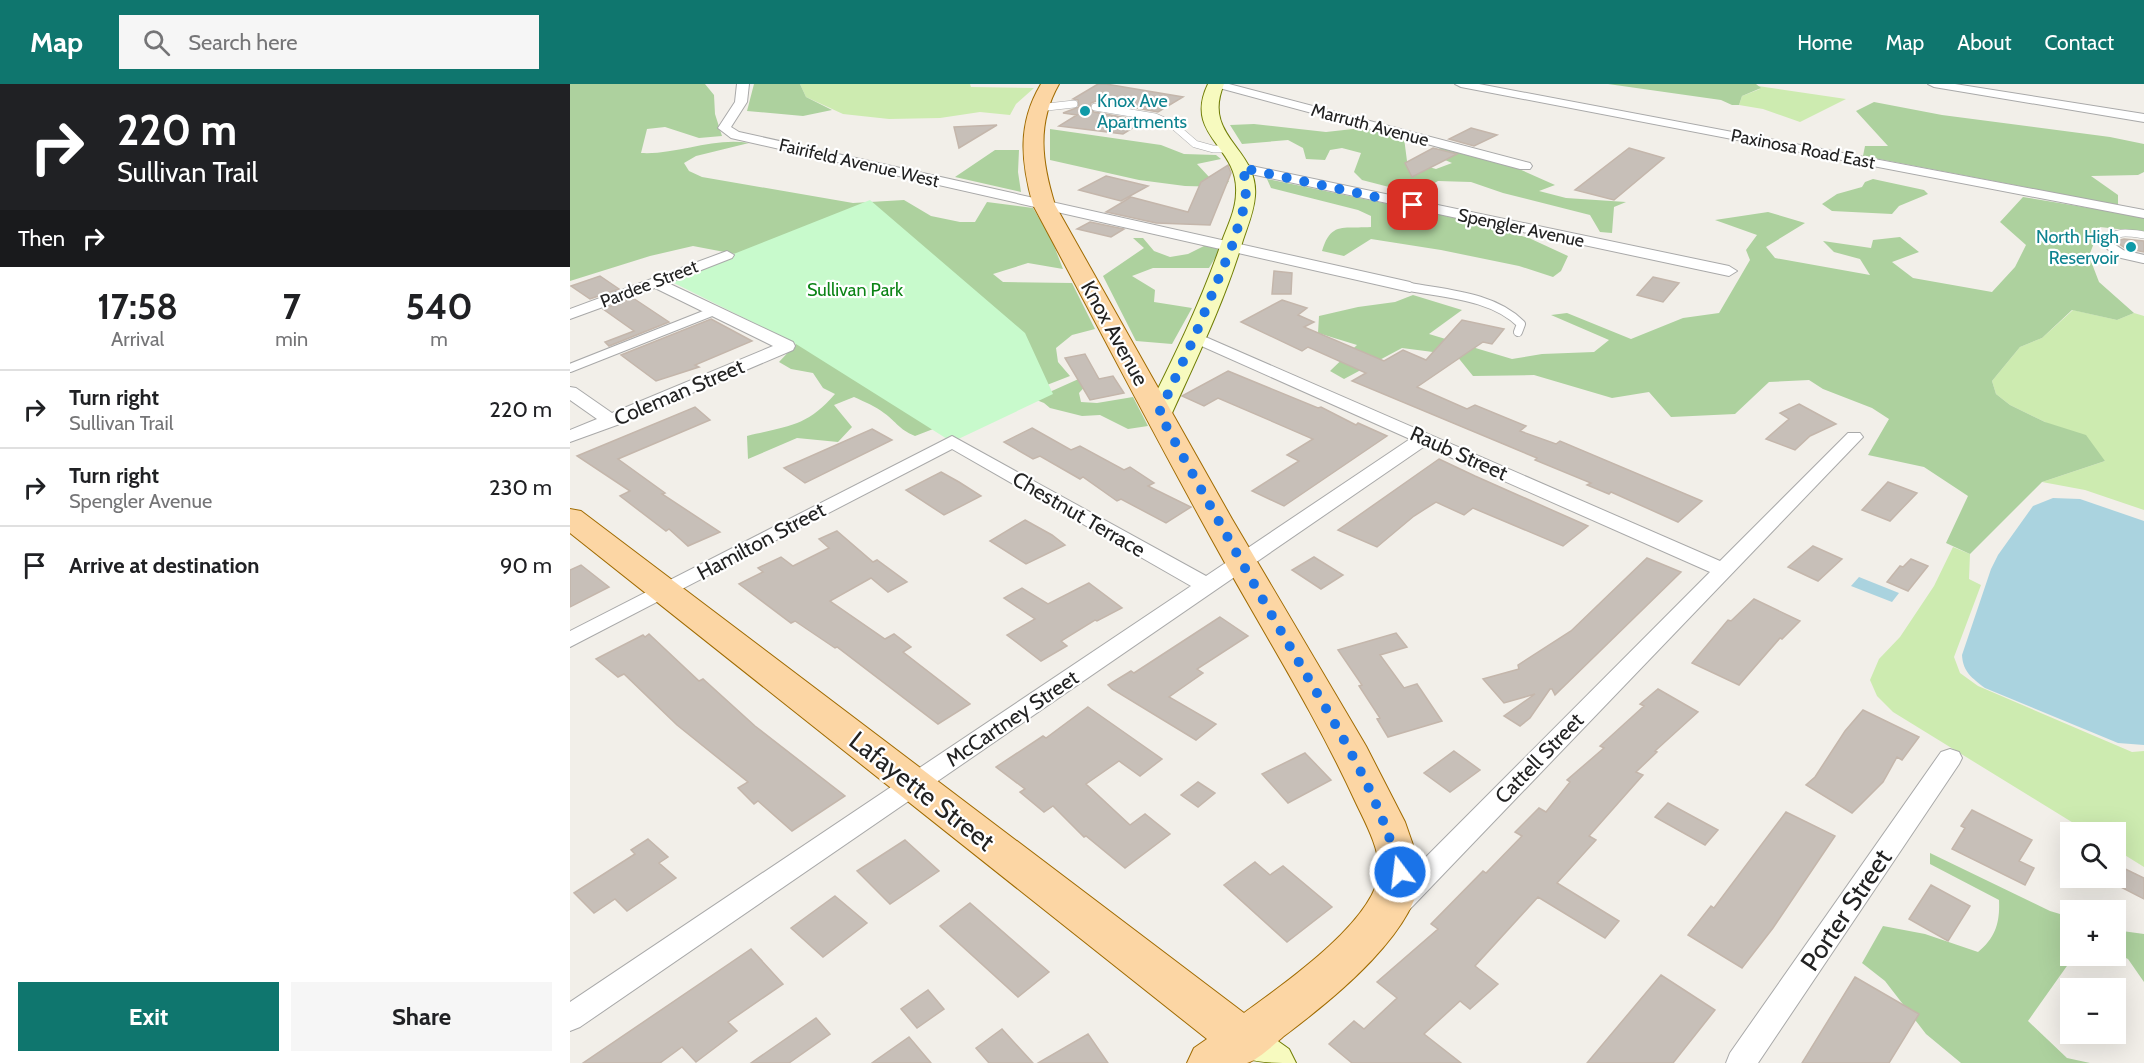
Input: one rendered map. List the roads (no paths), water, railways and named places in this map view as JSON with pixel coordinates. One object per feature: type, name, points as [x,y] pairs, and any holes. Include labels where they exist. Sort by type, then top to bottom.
[{"type":"main road","name":"Knox Avenue","points":[[1050,84],[1038,108],[1033,125],[1032,160],[1044,205],[1241,562],[1362,772],[1391,836],[1400,872],[1393,899],[1377,925]]},
{"type":"main road","name":"Lafayette Street","points":[[572,523],[914,784],[1243,1055]]},
{"type":"main road","name":"Cattell Street","points":[[1243,1055],[1328,976],[1377,925]]},
{"type":"street","name":"Fairifeld Avenue West","points":[[742,84],[741,102],[724,128],[735,135],[1044,205]]},
{"type":"street","points":[[1159,413],[1194,338],[1232,246],[1246,201],[1242,168],[1213,126],[1209,114],[1211,93],[1216,84]]},
{"type":"street","name":"Marruth Avenue","points":[[1216,84],[1525,166]]},
{"type":"street","name":"Paxinosa Road East","points":[[1461,84],[2144,214]]},
{"type":"street","points":[[1934,84],[2144,118]]},
{"type":"street","points":[[1965,89],[1984,84]]},
{"type":"street","name":"Spengler Avenue","points":[[1242,168],[1729,271]]},
{"type":"street","points":[[1044,205],[1410,287]]},
{"type":"street","name":"Pardee Street","points":[[571,314],[727,255]]},
{"type":"street","points":[[655,282],[714,311]]},
{"type":"street","name":"Coleman Street","points":[[570,437],[787,346],[714,311]]},
{"type":"street","name":"Raub Street","points":[[1194,338],[1723,570]]},
{"type":"street","points":[[570,392],[612,421]]},
{"type":"street","name":"Cattell Street","points":[[1377,925],[1854,437]]},
{"type":"street","name":"McCartney Street","points":[[570,1018],[1424,438]]},
{"type":"street","name":"Chestnut Terrace","points":[[952,442],[1206,585]]},
{"type":"street","name":"Hamilton Street","points":[[570,640],[952,442]]},
{"type":"street","name":"Porter Street","points":[[1742,1063],[1950,758]]},
{"type":"lane","points":[[1038,108],[1074,104]]},
{"type":"lane","points":[[1095,107],[1135,112],[1163,120],[1176,128],[1193,145],[1210,150],[1228,149]]},
{"type":"lane","points":[[2144,235],[2121,233],[2108,237],[2106,241],[2113,249],[2121,253],[2144,259]]},
{"type":"lane","points":[[1410,287],[1484,303],[1509,312],[1521,324],[1518,333]]},
{"type":"lane","points":[[570,368],[714,311]]},
{"type":"water","points":[[2053,498],[2080,499],[2144,521],[2144,745],[2118,743],[1985,688],[1972,678],[1964,666],[1962,655],[1991,569],[1998,555],[2033,506]]},
{"type":"water","points":[[1859,577],[1899,593],[1892,602],[1851,586]]},
{"type":"place","name":"Knox Ave Apartments","points":[[1085,111]]},
{"type":"place","name":"North High Reservoir","points":[[2131,247]]},
{"type":"park label","name":"Sullivan Park","points":[[855,290]]}]
